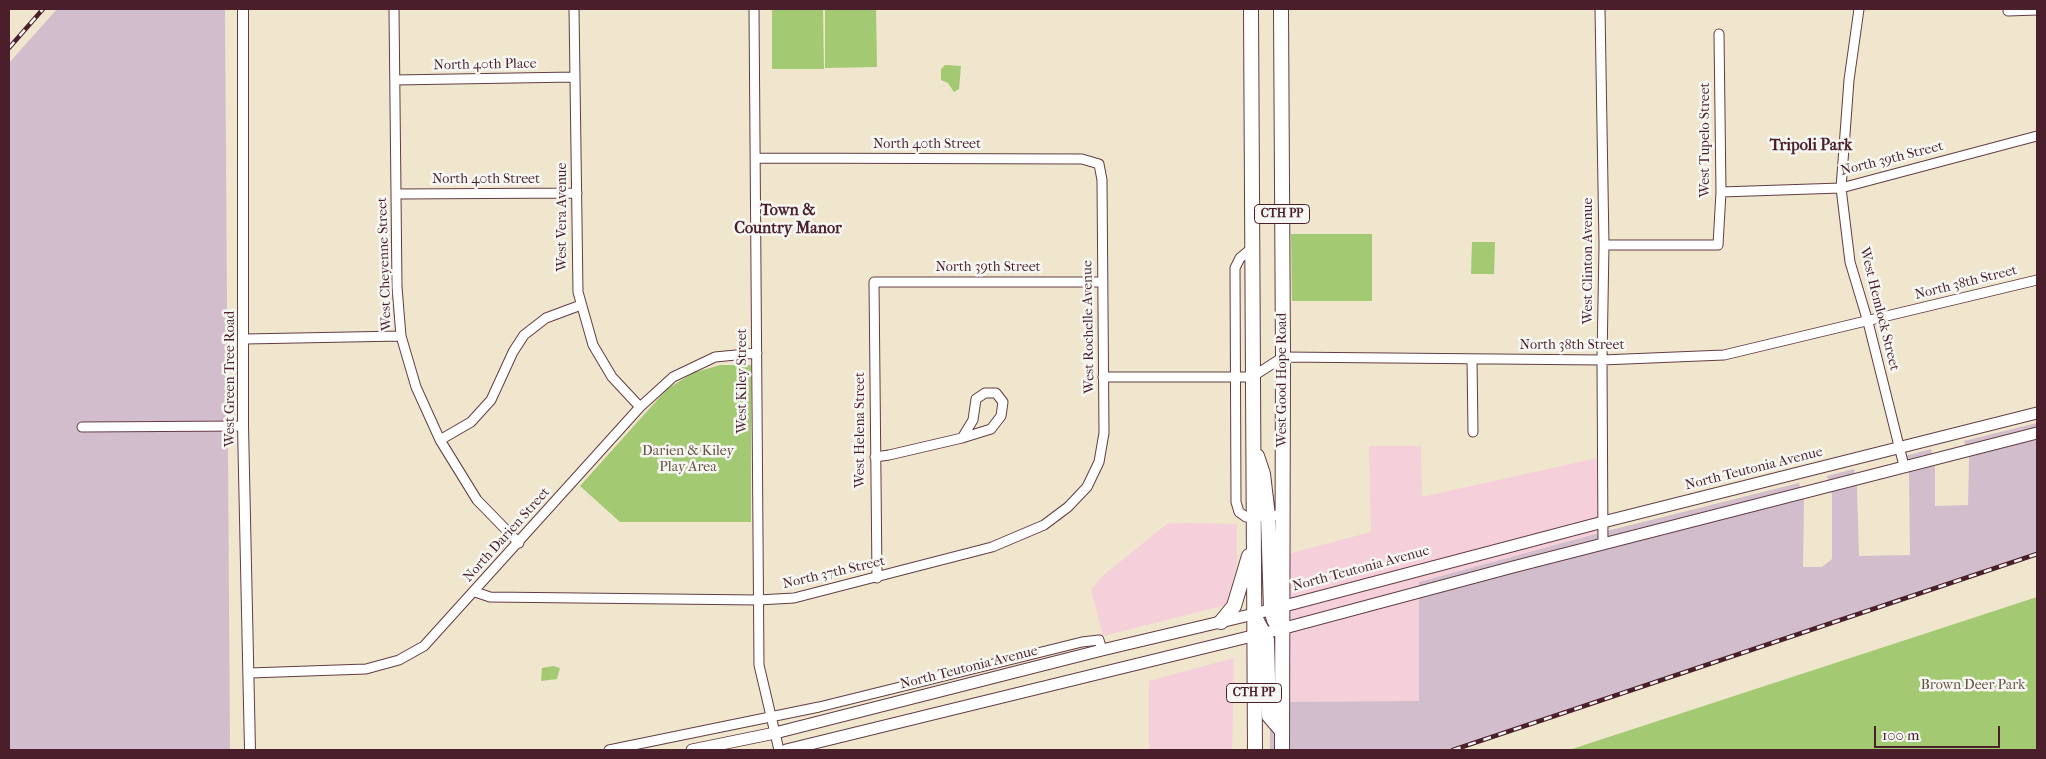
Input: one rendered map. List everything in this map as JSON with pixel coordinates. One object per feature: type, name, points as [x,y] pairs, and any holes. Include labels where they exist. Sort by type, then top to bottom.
[{"type":"main road","name":"CTH PP","points":[[1251,9],[1253,443],[1247,516],[1253,541],[1254,614]]},
{"type":"main road","name":"West Good Hope Road","points":[[1275,515],[1283,357],[1280,9]]},
{"type":"main road","name":"North Teutonia Avenue","points":[[692,750],[775,733],[1101,645],[1254,614],[1603,522],[2037,413]]},
{"type":"main road","points":[[786,750],[1281,629],[2037,433]]},
{"type":"main road","points":[[1253,443],[1275,515],[1276,608],[1274,620],[1281,629]]},
{"type":"main road","points":[[1221,622],[1234,606],[1253,541]]},
{"type":"main road","points":[[1254,614],[1260,634],[1268,648],[1269,716],[1282,730]]},
{"type":"main road","name":"CTH PP","points":[[1281,629],[1282,750]]},
{"type":"main road","name":"CTH PP","points":[[1255,750],[1260,634]]},
{"type":"street","name":"West Green Tree Road","points":[[243,9],[245,339],[243,426],[250,673],[250,750]]},
{"type":"street","name":"West Cheyenne Street","points":[[394,9],[397,287],[401,336],[416,387],[440,440],[477,500],[519,543]]},
{"type":"street","name":"West Vera Avenue","points":[[574,9],[577,193],[576,269],[581,305],[593,345],[612,377],[640,407]]},
{"type":"street","name":"West Kiley Street","points":[[754,9],[759,665],[779,750]]},
{"type":"street","name":"West Clinton Avenue","points":[[1600,9],[1604,245],[1602,360],[1603,544]]},
{"type":"street","name":"West Hemlock Street","points":[[1859,9],[1849,80],[1841,188],[1850,262],[1868,322],[1904,466]]},
{"type":"street","points":[[2008,11],[2037,10]]},
{"type":"street","name":"West Tupelo Street","points":[[1604,245],[1718,245],[1721,192],[1719,34]]},
{"type":"street","name":"North 40th Place","points":[[395,80],[575,77]]},
{"type":"street","name":"North 39th Street","points":[[1721,192],[1841,188],[2037,136]]},
{"type":"street","name":"North 40th Street","points":[[755,158],[1082,159],[1099,164]]},
{"type":"street","name":"West Rochelle Avenue","points":[[1087,487],[1099,462],[1104,433],[1101,282],[1102,180],[1099,164]]},
{"type":"street","name":"North 40th Street","points":[[396,194],[577,193]]},
{"type":"street","points":[[1252,248],[1240,258],[1235,268],[1236,502],[1247,516],[1275,515]]},
{"type":"street","name":"North 38th Street","points":[[1283,357],[1602,360],[1724,355],[2037,280]]},
{"type":"street","name":"North 39th Street","points":[[874,282],[1101,282]]},
{"type":"street","name":"West Helena Street","points":[[874,282],[877,578]]},
{"type":"street","points":[[440,440],[471,422],[491,400],[513,352],[524,335],[546,318],[581,305]]},
{"type":"street","points":[[245,339],[401,336]]},
{"type":"street","name":"North Darien Street","points":[[250,673],[366,669],[399,660],[424,646],[475,592],[640,407],[673,377],[715,357],[757,353]]},
{"type":"street","points":[[1103,378],[1252,377],[1283,357]]},
{"type":"street","points":[[1472,359],[1472,432]]},
{"type":"street","points":[[875,457],[962,438],[991,429],[1001,416],[1003,402],[996,393],[985,393],[976,399],[972,420],[962,438]]},
{"type":"street","points":[[82,427],[243,426]]},
{"type":"street","name":"North 37th Street","points":[[475,592],[490,597],[758,600],[794,598],[992,547],[1044,525],[1068,507],[1087,487]]},
{"type":"street","name":"North Teutonia Avenue","points":[[609,750],[771,717],[1082,642],[1101,645]]},
{"type":"shaded area","points":[[57,9],[225,9],[230,750],[9,750],[9,63]]},
{"type":"shaded area","points":[[2037,423],[2037,554],[1453,750],[1270,750],[1270,702],[1419,701],[1419,582],[1603,532],[1799,483],[1804,501],[1803,567],[1822,567],[1832,559],[1832,494],[1827,476],[1854,469],[1857,488],[1859,556],[1910,555],[1909,474],[1905,456],[1931,449],[1935,467],[1935,506],[1968,505],[1969,458],[1964,441]]},
{"type":"shaded area","points":[[1369,446],[1421,446],[1422,497],[1602,457],[1603,532],[1419,582],[1419,701],[1270,702],[1269,559],[1371,532]]},
{"type":"shaded area","points":[[1167,524],[1237,524],[1237,563],[1226,605],[1103,636],[1091,589],[1106,573]]},
{"type":"shaded area","points":[[1234,658],[1232,750],[1149,750],[1149,681]]},
{"type":"green space","points":[[772,9],[823,9],[824,69],[772,69]]},
{"type":"green space","points":[[825,9],[876,9],[877,67],[825,68]]},
{"type":"green space","points":[[945,65],[961,66],[959,89],[954,92],[948,83],[941,80],[941,69]]},
{"type":"green space","points":[[1291,234],[1372,234],[1372,301],[1292,301]]},
{"type":"green space","points":[[1472,242],[1495,242],[1494,274],[1471,274]]},
{"type":"green space","name":"Darien & Kiley Play Area","points":[[720,365],[751,365],[751,522],[620,522],[580,486],[667,389],[693,373]]},
{"type":"green space","name":"Brown Deer Park","points":[[2037,597],[2037,750],[1569,750]]},
{"type":"green space","points":[[553,666],[560,668],[557,679],[541,681],[542,668]]},
{"type":"railway","points":[[9,48],[43,9]]},
{"type":"railway","points":[[1453,750],[2037,554]]},
{"type":"district","name":"Tripoli Park","points":[[1811,146]]},
{"type":"district","name":"Town & Country Manor","points":[[788,220]]}]
